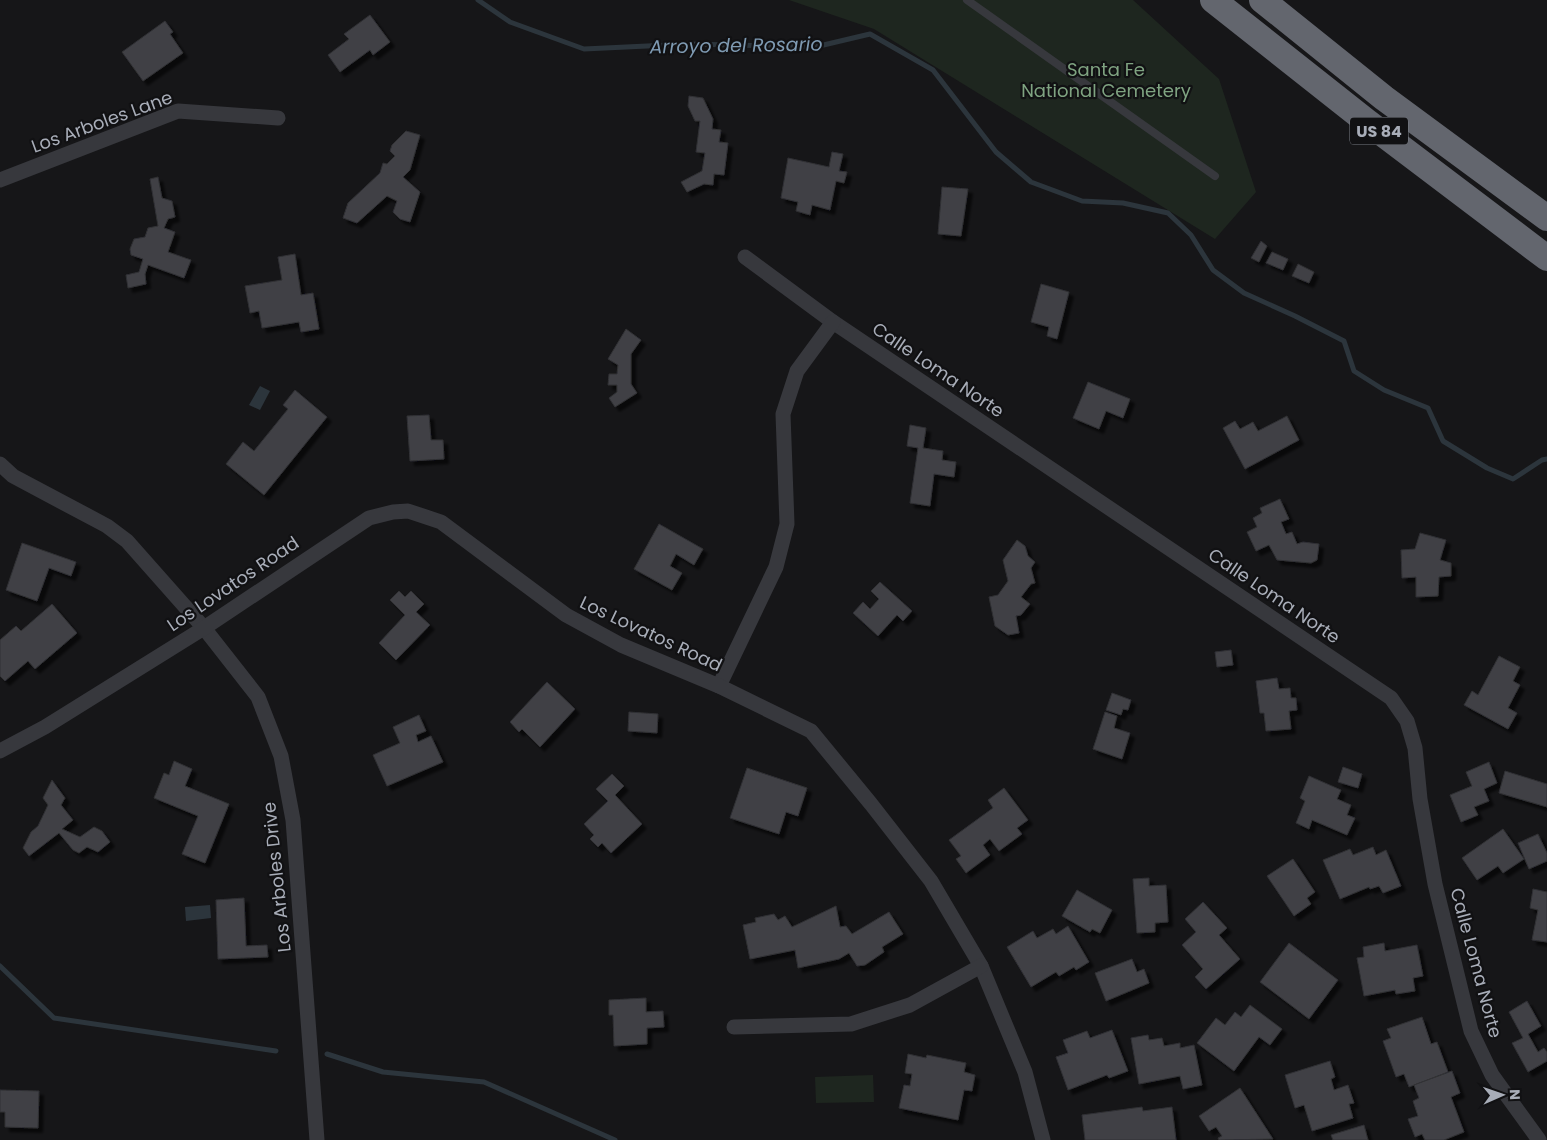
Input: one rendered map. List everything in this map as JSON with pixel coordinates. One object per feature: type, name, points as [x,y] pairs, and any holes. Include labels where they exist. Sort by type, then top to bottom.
[{"type":"highway","name":"US 84","points":[[1213,0],[1366,121],[1547,258]]},
{"type":"highway","name":"US 84","points":[[1262,0],[1384,98],[1547,218]]},
{"type":"street","name":"Los Arboles Lane","points":[[0,180],[178,111],[278,118]]},
{"type":"street","name":"Calle Loma Norte","points":[[745,257],[833,322],[1391,698],[1407,721],[1415,748],[1420,799],[1435,884],[1471,1031],[1492,1075],[1539,1140]]},
{"type":"street","points":[[719,686],[776,567],[787,524],[783,414],[797,371],[833,322]]},
{"type":"street","name":"Los Arboles Drive","points":[[0,464],[13,476],[107,526],[127,541],[204,628],[258,696],[280,756],[294,820],[317,1140]]},
{"type":"street","name":"Los Lovatos Road","points":[[0,751],[44,727],[204,628],[369,518],[393,512],[408,511],[441,522],[566,615],[621,645],[719,686],[810,731],[871,804],[931,881],[980,966],[1025,1072],[1043,1140]]},
{"type":"street","points":[[734,1027],[852,1024],[910,1005],[980,966]]},
{"type":"lane","points":[[967,0],[1215,176]]},
{"type":"green space","name":"Santa Fe National Cemetery","points":[[789,0],[1133,0],[1219,79],[1256,192],[1215,239],[874,29]]},
{"type":"green space","points":[[873,1075],[874,1102],[816,1103],[815,1077]]},
{"type":"shaded area","points":[[260,386],[270,391],[260,410],[249,405]]},
{"type":"shaded area","points":[[210,905],[211,918],[186,921],[185,907]]},
{"type":"building","points":[[370,15],[390,42],[373,55],[370,50],[340,72],[328,55],[349,39],[344,34]]},
{"type":"building","points":[[165,21],[173,32],[170,34],[183,53],[143,81],[122,52]]},
{"type":"building","points":[[689,96],[703,98],[713,119],[712,129],[721,130],[719,142],[728,143],[724,175],[714,174],[713,185],[704,184],[687,192],[681,182],[702,171],[705,153],[696,152],[700,121],[695,121],[688,106]]},
{"type":"building","points":[[406,131],[420,135],[410,170],[403,177],[420,192],[410,222],[400,219],[393,212],[397,201],[387,196],[357,223],[343,218],[348,203],[380,173],[383,163],[387,164],[395,156],[390,151],[392,145]]},
{"type":"building","points":[[832,152],[843,154],[839,171],[847,172],[844,183],[836,181],[830,210],[812,205],[810,215],[796,211],[798,202],[781,198],[788,158],[829,167]]},
{"type":"building","points":[[158,177],[162,198],[172,201],[175,217],[168,219],[164,228],[175,232],[168,252],[191,260],[184,278],[148,265],[145,274],[146,284],[128,288],[126,275],[139,272],[143,259],[131,255],[130,249],[134,239],[145,237],[148,228],[158,226],[150,179]]},
{"type":"building","points":[[942,187],[968,189],[961,236],[938,234]]},
{"type":"building","points":[[1261,241],[1267,246],[1259,262],[1251,258]]},
{"type":"building","points":[[1272,252],[1288,259],[1283,270],[1266,263]]},
{"type":"building","points":[[295,254],[301,295],[313,293],[319,329],[301,332],[299,322],[262,328],[259,311],[250,313],[245,286],[282,280],[278,257]]},
{"type":"building","points":[[1298,264],[1314,272],[1309,283],[1292,276]]},
{"type":"building","points":[[1041,284],[1069,292],[1057,339],[1047,336],[1049,327],[1031,322]]},
{"type":"building","points":[[626,329],[641,340],[631,354],[631,384],[637,393],[615,407],[609,398],[617,392],[617,385],[608,385],[609,374],[617,374],[618,365],[608,359]]},
{"type":"building","points":[[1088,382],[1130,399],[1123,418],[1106,411],[1099,429],[1073,418]]},
{"type":"building","points":[[295,390],[327,417],[264,495],[226,464],[243,442],[254,451],[288,409],[283,405]]},
{"type":"building","points":[[429,415],[431,440],[443,440],[444,459],[410,461],[407,416]]},
{"type":"building","points":[[1287,416],[1299,440],[1245,469],[1223,428],[1235,421],[1240,429],[1253,422],[1258,431]]},
{"type":"building","points":[[910,425],[926,428],[923,448],[943,451],[942,460],[956,462],[954,477],[934,474],[930,506],[910,503],[918,448],[907,446]]},
{"type":"building","points":[[1280,499],[1289,519],[1281,522],[1286,534],[1292,532],[1297,544],[1303,542],[1319,544],[1317,560],[1311,563],[1277,560],[1269,545],[1256,551],[1247,532],[1257,527],[1253,518],[1262,513],[1260,508]]},
{"type":"building","points":[[659,524],[703,549],[694,565],[676,554],[670,566],[682,573],[672,590],[634,569]]},
{"type":"building","points":[[1420,533],[1446,540],[1440,560],[1451,563],[1451,576],[1439,577],[1438,596],[1416,597],[1416,577],[1402,578],[1401,550],[1415,549]]},
{"type":"building","points":[[1017,540],[1025,546],[1028,556],[1035,562],[1031,568],[1035,583],[1031,584],[1021,597],[1030,604],[1021,615],[1016,616],[1019,633],[1008,635],[995,626],[989,597],[998,595],[1008,581],[1003,560]]},
{"type":"building","points":[[22,543],[76,562],[71,576],[49,568],[37,601],[6,590]]},
{"type":"building","points":[[880,582],[912,611],[903,621],[897,615],[878,636],[853,613],[863,602],[870,609],[879,599],[871,591]]},
{"type":"building","points":[[399,591],[405,597],[411,591],[424,604],[416,612],[430,625],[396,660],[379,643],[405,615],[390,600]]},
{"type":"building","points":[[52,604],[77,633],[35,669],[28,661],[5,681],[0,676],[0,640],[16,626],[21,631]]},
{"type":"building","points":[[1231,650],[1233,665],[1217,667],[1215,652]]},
{"type":"building","points":[[1499,656],[1520,667],[1513,681],[1520,685],[1508,708],[1517,713],[1508,729],[1464,705],[1472,691],[1478,695]]},
{"type":"building","points":[[1277,678],[1279,689],[1290,688],[1291,698],[1296,698],[1297,710],[1289,711],[1291,729],[1266,731],[1264,713],[1260,713],[1256,681]]},
{"type":"building","points":[[547,682],[575,709],[540,747],[522,729],[519,732],[510,722]]},
{"type":"building","points":[[1112,693],[1131,700],[1128,710],[1123,709],[1121,715],[1106,710]]},
{"type":"building","points":[[629,712],[658,714],[657,733],[628,731]]},
{"type":"building","points":[[1105,712],[1117,716],[1114,728],[1130,733],[1122,759],[1093,749]]},
{"type":"building","points":[[419,715],[426,731],[416,735],[418,742],[431,736],[443,762],[387,786],[373,755],[400,743],[393,727]]},
{"type":"building","points":[[174,761],[192,769],[185,786],[229,804],[205,863],[182,854],[198,816],[154,798],[164,773],[169,775]]},
{"type":"building","points":[[1489,762],[1497,783],[1484,789],[1489,801],[1474,807],[1478,815],[1461,822],[1450,795],[1472,786],[1466,772]]},
{"type":"building","points":[[1343,767],[1362,774],[1358,788],[1338,782]]},
{"type":"building","points":[[747,768],[807,788],[798,816],[786,812],[779,834],[730,818]]},
{"type":"building","points":[[1505,771],[1547,784],[1547,807],[1499,793]]},
{"type":"building","points":[[612,774],[624,786],[615,795],[642,824],[611,853],[602,843],[598,847],[590,839],[594,835],[584,824],[608,801],[596,789]]},
{"type":"building","points":[[1309,776],[1341,790],[1337,799],[1351,805],[1347,815],[1355,818],[1347,835],[1312,820],[1309,829],[1296,823],[1305,801],[1300,798]]},
{"type":"building","points":[[52,780],[65,798],[61,805],[73,820],[62,829],[80,837],[94,827],[102,831],[110,842],[98,852],[87,847],[79,853],[73,850],[59,833],[29,856],[23,848],[31,832],[38,826],[48,805],[43,798]]},
{"type":"building","points":[[1004,788],[1028,820],[1017,828],[1022,834],[999,851],[990,839],[983,845],[990,855],[966,873],[956,859],[961,856],[949,840],[993,808],[988,800]]},
{"type":"building","points":[[1503,829],[1524,859],[1503,873],[1498,866],[1477,880],[1462,858]]},
{"type":"building","points":[[1538,834],[1547,853],[1547,861],[1529,869],[1518,843]]},
{"type":"building","points":[[1373,847],[1376,855],[1386,850],[1401,886],[1383,893],[1379,886],[1370,889],[1369,887],[1340,899],[1323,860],[1350,849],[1353,855]]},
{"type":"building","points":[[1293,859],[1315,892],[1307,898],[1311,904],[1294,916],[1267,876]]},
{"type":"building","points":[[1149,878],[1149,886],[1166,885],[1168,922],[1155,923],[1155,932],[1137,933],[1133,879]]},
{"type":"building","points":[[1533,889],[1547,892],[1547,942],[1532,940],[1538,910],[1530,908]]},
{"type":"building","points":[[1077,890],[1112,910],[1100,933],[1092,929],[1090,932],[1062,916]]},
{"type":"building","points":[[244,898],[246,946],[267,945],[268,957],[218,959],[216,900]]},
{"type":"building","points":[[1203,902],[1227,928],[1219,935],[1240,959],[1206,989],[1195,977],[1203,969],[1182,945],[1196,932],[1185,919]]},
{"type":"building","points":[[836,906],[840,927],[846,926],[852,934],[889,912],[903,934],[882,947],[884,952],[865,965],[857,966],[849,953],[839,959],[798,968],[795,950],[750,959],[743,925],[756,922],[755,918],[774,914],[778,920],[785,916],[792,927]]},
{"type":"building","points":[[1068,926],[1089,962],[1076,970],[1074,967],[1059,976],[1056,972],[1031,987],[1007,947],[1033,931],[1037,938],[1053,929],[1056,934]]},
{"type":"building","points":[[1289,943],[1338,980],[1309,1019],[1260,982]]},
{"type":"building","points":[[1384,943],[1385,951],[1417,945],[1423,976],[1413,978],[1415,991],[1396,994],[1395,990],[1364,996],[1357,958],[1364,957],[1363,947]]},
{"type":"building","points":[[1132,959],[1137,972],[1144,969],[1149,983],[1106,1001],[1095,973]]},
{"type":"building","points":[[646,998],[646,1012],[663,1011],[664,1027],[647,1028],[647,1044],[614,1046],[613,1015],[609,1015],[609,1000]]},
{"type":"building","points":[[1527,1001],[1541,1026],[1528,1034],[1538,1052],[1544,1048],[1547,1052],[1547,1061],[1528,1072],[1512,1043],[1523,1038],[1509,1012]]},
{"type":"building","points":[[1250,1005],[1282,1029],[1270,1045],[1259,1037],[1234,1071],[1197,1043],[1216,1018],[1225,1025],[1235,1012],[1241,1017]]},
{"type":"building","points":[[1422,1017],[1431,1044],[1437,1042],[1448,1072],[1409,1087],[1404,1074],[1396,1077],[1383,1041],[1391,1038],[1387,1029]]},
{"type":"building","points":[[1112,1030],[1128,1071],[1109,1078],[1107,1075],[1068,1090],[1056,1057],[1068,1053],[1063,1040],[1087,1031],[1090,1038]]},
{"type":"building","points":[[1148,1035],[1149,1040],[1162,1038],[1164,1046],[1180,1043],[1180,1048],[1194,1045],[1202,1085],[1183,1089],[1180,1076],[1139,1084],[1131,1038]]},
{"type":"building","points":[[908,1054],[926,1058],[927,1055],[966,1063],[964,1072],[975,1075],[972,1091],[964,1090],[958,1120],[899,1108],[904,1085],[910,1086],[912,1074],[905,1073]]},
{"type":"building","points":[[1330,1061],[1335,1077],[1331,1079],[1334,1090],[1348,1085],[1354,1103],[1349,1104],[1353,1118],[1312,1131],[1304,1105],[1295,1108],[1285,1075]]},
{"type":"building","points":[[1452,1071],[1460,1093],[1451,1097],[1464,1132],[1444,1140],[1425,1140],[1422,1134],[1415,1137],[1408,1119],[1418,1116],[1413,1101],[1419,1098],[1414,1085]]},
{"type":"building","points":[[1240,1088],[1273,1139],[1219,1140],[1218,1138],[1222,1136],[1216,1127],[1209,1131],[1199,1116]]},
{"type":"building","points":[[0,1090],[39,1091],[38,1128],[5,1127],[5,1112],[0,1112]]},
{"type":"building","points":[[1142,1107],[1143,1111],[1172,1107],[1176,1140],[1085,1140],[1082,1115]]},
{"type":"building","points":[[1364,1125],[1368,1140],[1333,1140],[1331,1135]]},
{"type":"waterway","name":"Arroyo del Rosario","points":[[478,0],[510,22],[584,49],[689,44],[815,47],[870,34],[933,70],[996,152],[1031,182],[1082,201],[1123,203],[1168,213],[1191,235],[1213,270],[1244,293],[1344,341],[1354,371],[1384,390],[1428,408],[1443,441],[1487,468],[1513,479],[1542,460],[1547,459]]},
{"type":"waterway","points":[[0,966],[54,1018],[276,1051]]},
{"type":"waterway","points":[[327,1054],[383,1072],[484,1082],[615,1140]]}]
